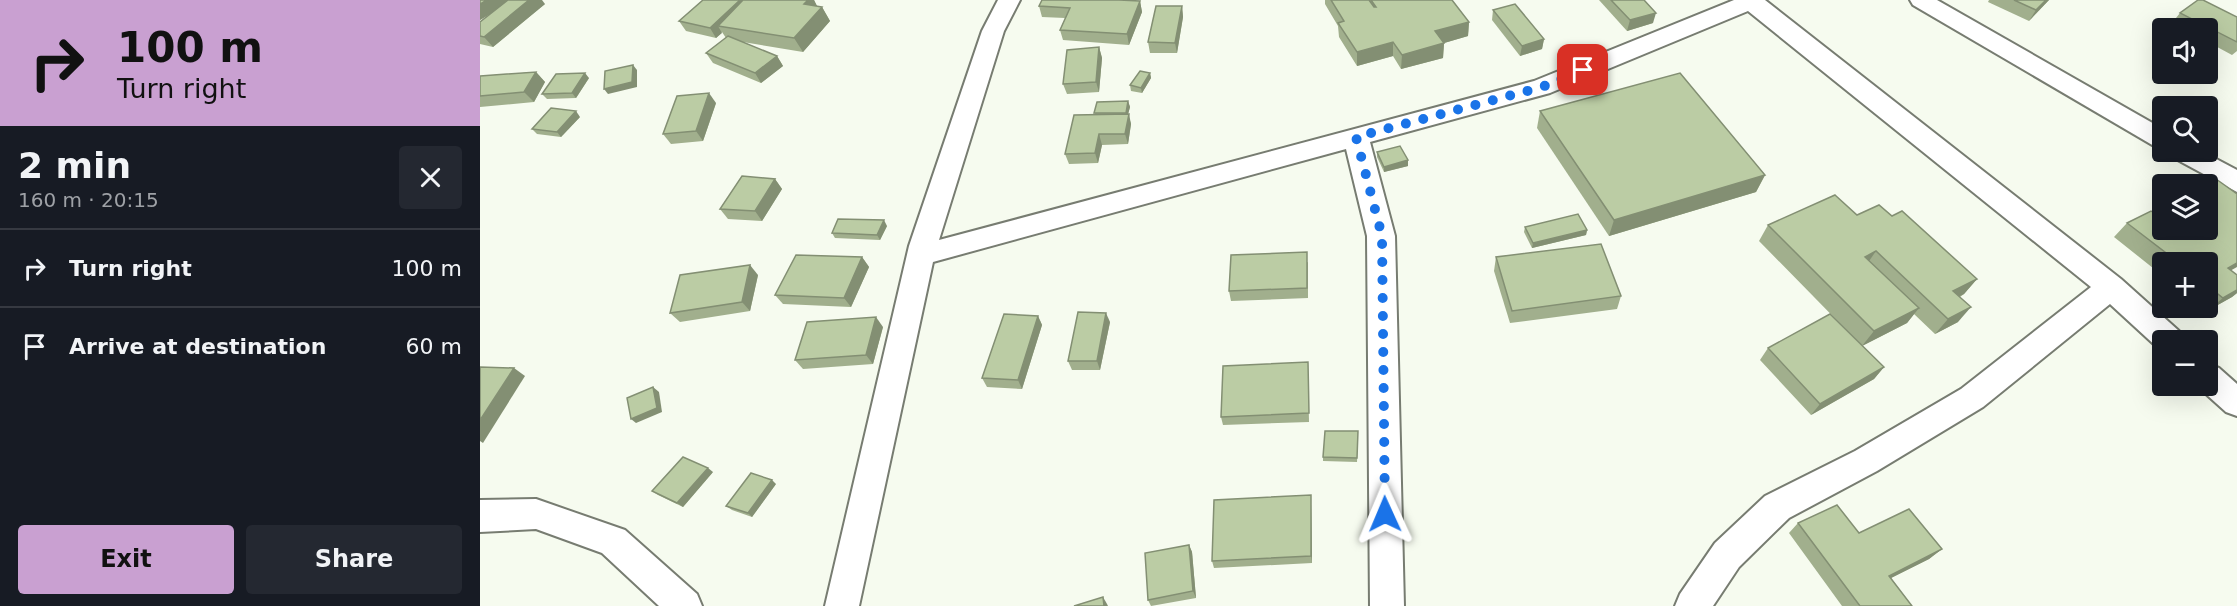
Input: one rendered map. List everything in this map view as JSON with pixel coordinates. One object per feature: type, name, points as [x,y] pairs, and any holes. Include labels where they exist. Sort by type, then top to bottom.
[{"type":"street","points":[[842,606],[921,255],[993,32],[1009,0]]},
{"type":"street","points":[[921,255],[1542,87],[1752,1],[2111,287],[2158,330]]},
{"type":"street","points":[[1939,4],[2152,133]]},
{"type":"street","points":[[1356,137],[1382,236],[1387,606]]},
{"type":"street","points":[[2201,162],[2237,182]]},
{"type":"street","points":[[1692,606],[1727,555],[1777,507],[1866,461],[1972,398],[2111,287]]},
{"type":"street","points":[[2218,385],[2237,403]]},
{"type":"street","points":[[480,516],[536,514],[613,541],[685,606]]},
{"type":"building","points":[[508,0],[529,0],[484,37],[480,36],[480,22]]},
{"type":"building","points":[[703,0],[740,0],[710,28],[679,21]]},
{"type":"building","points":[[743,0],[808,0],[804,4],[822,7],[794,38],[718,26]]},
{"type":"building","points":[[1042,0],[1140,1],[1127,34],[1060,30],[1070,8],[1039,6]]},
{"type":"building","points":[[1331,0],[1369,0],[1376,7],[1371,0],[1452,0],[1469,22],[1435,31],[1444,43],[1402,55],[1393,42],[1357,52],[1338,23],[1344,21]]},
{"type":"building","points":[[1611,0],[1644,0],[1656,13],[1630,20]]},
{"type":"building","points":[[2014,0],[2046,0],[2036,10]]},
{"type":"building","points":[[2198,0],[2203,0],[2237,17],[2237,42],[2218,32],[2218,18],[2190,18],[2180,13]]},
{"type":"building","points":[[1515,4],[1544,39],[1522,46],[1493,10]]},
{"type":"building","points":[[1156,6],[1182,6],[1175,43],[1148,42]]},
{"type":"building","points":[[728,36],[777,56],[755,73],[706,53]]},
{"type":"building","points":[[1099,47],[1096,82],[1063,84],[1067,50]]},
{"type":"building","points":[[633,65],[632,82],[604,89],[605,71]]},
{"type":"building","points":[[1140,71],[1150,73],[1141,88],[1130,85]]},
{"type":"building","points":[[536,72],[524,92],[480,96],[480,76]]},
{"type":"building","points":[[585,73],[572,93],[542,94],[556,74]]},
{"type":"building","points":[[1680,73],[1765,175],[1614,220],[1540,111]]},
{"type":"building","points":[[709,93],[696,131],[663,134],[677,96]]},
{"type":"building","points":[[1128,101],[1126,113],[1094,113],[1097,102]]},
{"type":"building","points":[[551,108],[576,111],[557,132],[532,129]]},
{"type":"building","points":[[1129,114],[1125,134],[1099,134],[1095,153],[1065,154],[1074,115]]},
{"type":"building","points":[[1400,146],[1408,160],[1384,167],[1377,152]]},
{"type":"building","points":[[742,176],[775,179],[755,211],[720,209]]},
{"type":"building","points":[[2218,180],[2237,194],[2237,263],[2228,268],[2237,275],[2237,290],[2223,298],[2218,294],[2218,252],[2165,252],[2127,223],[2151,211],[2152,240],[2218,240]]},
{"type":"building","points":[[1835,195],[1857,215],[1879,205],[1892,216],[1902,211],[1977,279],[1953,291],[1971,307],[1948,319],[1876,251],[1865,257],[1919,308],[1874,331],[1768,225]]},
{"type":"building","points":[[1578,214],[1587,230],[1533,243],[1525,227]]},
{"type":"building","points":[[838,219],[884,220],[877,235],[832,233]]},
{"type":"building","points":[[1601,244],[1621,296],[1512,311],[1496,257]]},
{"type":"building","points":[[1307,252],[1307,288],[1229,291],[1231,255]]},
{"type":"building","points":[[796,255],[862,257],[844,298],[775,295]]},
{"type":"building","points":[[750,265],[742,302],[670,313],[680,275]]},
{"type":"building","points":[[1078,312],[1106,313],[1097,361],[1068,361]]},
{"type":"building","points":[[1004,314],[1038,316],[1018,380],[982,378]]},
{"type":"building","points":[[1830,314],[1884,367],[1820,404],[1768,348]]},
{"type":"building","points":[[876,317],[866,355],[795,360],[807,322]]},
{"type":"building","points":[[1308,362],[1309,413],[1221,417],[1223,366]]},
{"type":"building","points":[[480,367],[514,368],[480,420]]},
{"type":"building","points":[[653,387],[657,408],[631,419],[627,398]]},
{"type":"building","points":[[1325,431],[1358,431],[1357,458],[1323,457]]},
{"type":"building","points":[[683,457],[708,468],[677,503],[652,491]]},
{"type":"building","points":[[751,473],[772,480],[748,513],[726,506]]},
{"type":"building","points":[[1311,495],[1311,556],[1212,561],[1214,500]]},
{"type":"building","points":[[1837,505],[1859,533],[1909,509],[1942,549],[1889,576],[1912,606],[1860,606],[1798,523]]},
{"type":"building","points":[[1189,545],[1193,591],[1148,600],[1145,553]]},
{"type":"building","points":[[1103,597],[1104,606],[1074,606]]},
{"type":"route","points":[[1385,514],[1382,236],[1356,137],[1542,87],[1583,70]]}]
